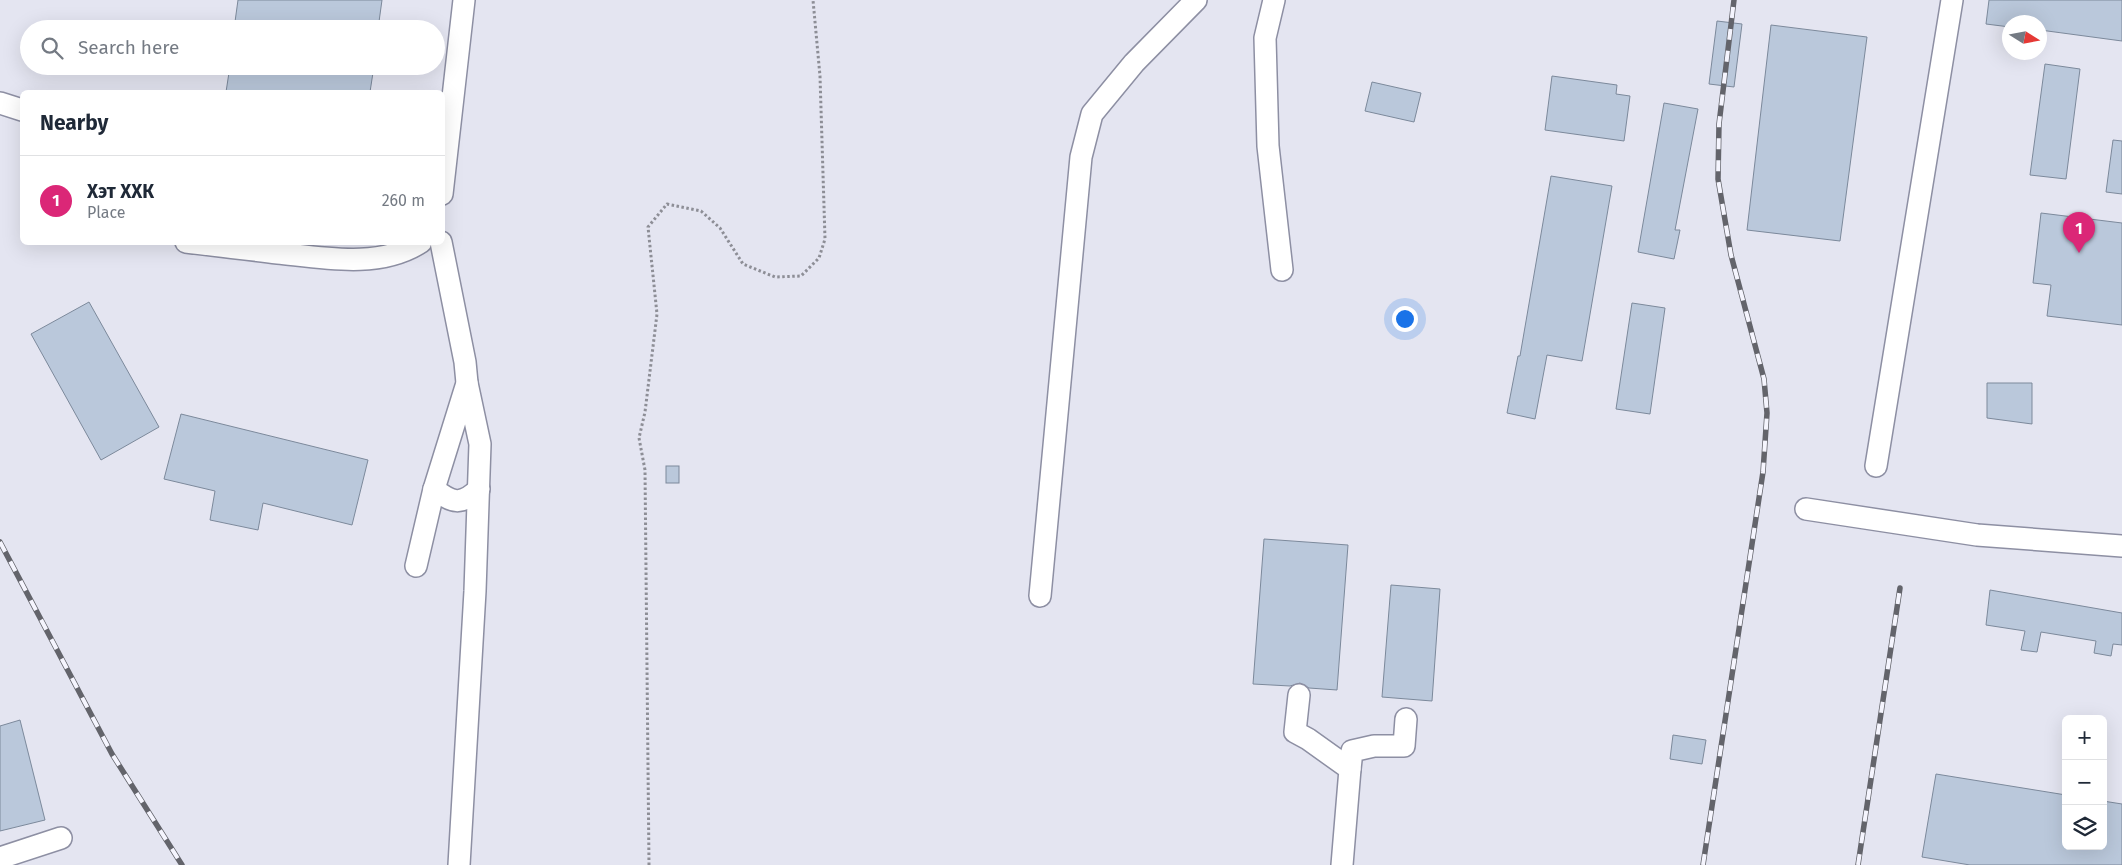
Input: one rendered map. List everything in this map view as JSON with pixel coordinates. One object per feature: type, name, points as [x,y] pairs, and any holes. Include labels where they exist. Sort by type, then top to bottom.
[{"type":"lane","points":[[445,168],[464,0]]},
{"type":"lane","points":[[1040,596],[1081,157],[1090,121],[1092,114],[1134,63],[1196,0]]},
{"type":"lane","points":[[1274,0],[1266,38],[1268,146],[1282,270]]},
{"type":"lane","points":[[1876,466],[1952,0]]},
{"type":"lane","points":[[0,103],[20,109]]},
{"type":"lane","points":[[212,245],[341,260],[382,257],[416,245]]},
{"type":"lane","points":[[442,245],[480,444],[475,601],[459,865]]},
{"type":"lane","points":[[416,566],[434,489],[467,383]]},
{"type":"lane","points":[[434,489],[446,498],[462,501],[469,498],[479,489]]},
{"type":"lane","points":[[1806,509],[1977,535],[2122,546]]},
{"type":"lane","points":[[1299,695],[1294,732],[1308,738],[1350,769]]},
{"type":"lane","points":[[1342,865],[1352,751],[1374,746],[1404,746],[1406,719]]},
{"type":"lane","points":[[0,858],[61,838]]},
{"type":"path","points":[[649,865],[645,470],[639,438],[645,412],[657,314],[648,227],[667,204],[701,211],[720,228],[743,264],[775,277],[802,276],[818,258],[826,239],[820,76],[813,0]]},
{"type":"shaded area","points":[[0,0],[2122,0],[2122,865],[0,865]]},
{"type":"building","points":[[238,0],[382,0],[379,20],[235,20]]},
{"type":"building","points":[[1989,0],[2122,0],[2122,41],[2047,31],[2047,15],[2002,15],[2002,26],[1986,24]]},
{"type":"building","points":[[1717,21],[1742,24],[1734,87],[1709,84]]},
{"type":"building","points":[[1771,25],[1867,37],[1840,241],[1747,230]]},
{"type":"building","points":[[2045,64],[2080,69],[2066,179],[2030,175]]},
{"type":"building","points":[[229,75],[373,75],[370,90],[226,90]]},
{"type":"building","points":[[1552,76],[1617,85],[1616,94],[1630,96],[1624,141],[1545,130]]},
{"type":"building","points":[[1372,82],[1421,93],[1414,122],[1365,111]]},
{"type":"building","points":[[1664,103],[1698,109],[1675,230],[1680,230],[1674,259],[1638,252]]},
{"type":"building","points":[[2113,140],[2122,141],[2122,194],[2106,192]]},
{"type":"building","points":[[1551,176],[1612,186],[1582,361],[1547,355],[1535,419],[1507,413],[1518,356],[1520,356]]},
{"type":"building","points":[[2041,213],[2122,223],[2122,325],[2047,316],[2051,285],[2033,283]]},
{"type":"building","points":[[89,302],[159,427],[101,460],[31,334]]},
{"type":"building","points":[[1632,303],[1665,308],[1650,414],[1616,409]]},
{"type":"building","points":[[1987,383],[2032,383],[2032,424],[1987,418]]},
{"type":"building","points":[[181,414],[368,460],[352,525],[263,503],[258,530],[210,520],[215,491],[164,479]]},
{"type":"building","points":[[666,466],[679,466],[679,483],[666,483]]},
{"type":"building","points":[[1264,539],[1348,545],[1337,690],[1309,688],[1300,683],[1290,686],[1253,684]]},
{"type":"building","points":[[1391,585],[1440,589],[1432,701],[1382,697]]},
{"type":"building","points":[[1990,590],[2122,613],[2122,645],[2113,644],[2111,656],[2094,653],[2096,641],[2041,632],[2037,652],[2021,650],[2025,631],[1986,625]]},
{"type":"building","points":[[20,720],[45,820],[0,831],[0,726]]},
{"type":"building","points":[[1673,735],[1706,740],[1702,764],[1670,759]]},
{"type":"building","points":[[1936,774],[2062,794],[2062,850],[2107,850],[2107,802],[2122,804],[2122,865],[1970,865],[1922,857]]},
{"type":"railway","points":[[1703,865],[1763,472],[1767,413],[1764,379],[1731,255],[1718,179],[1719,124],[1734,0]]},
{"type":"railway","points":[[0,542],[112,754],[182,865]]},
{"type":"railway","points":[[1858,865],[1900,588]]},
{"type":"place","name":"Хэт ХХК","points":[[2079,253]]}]
